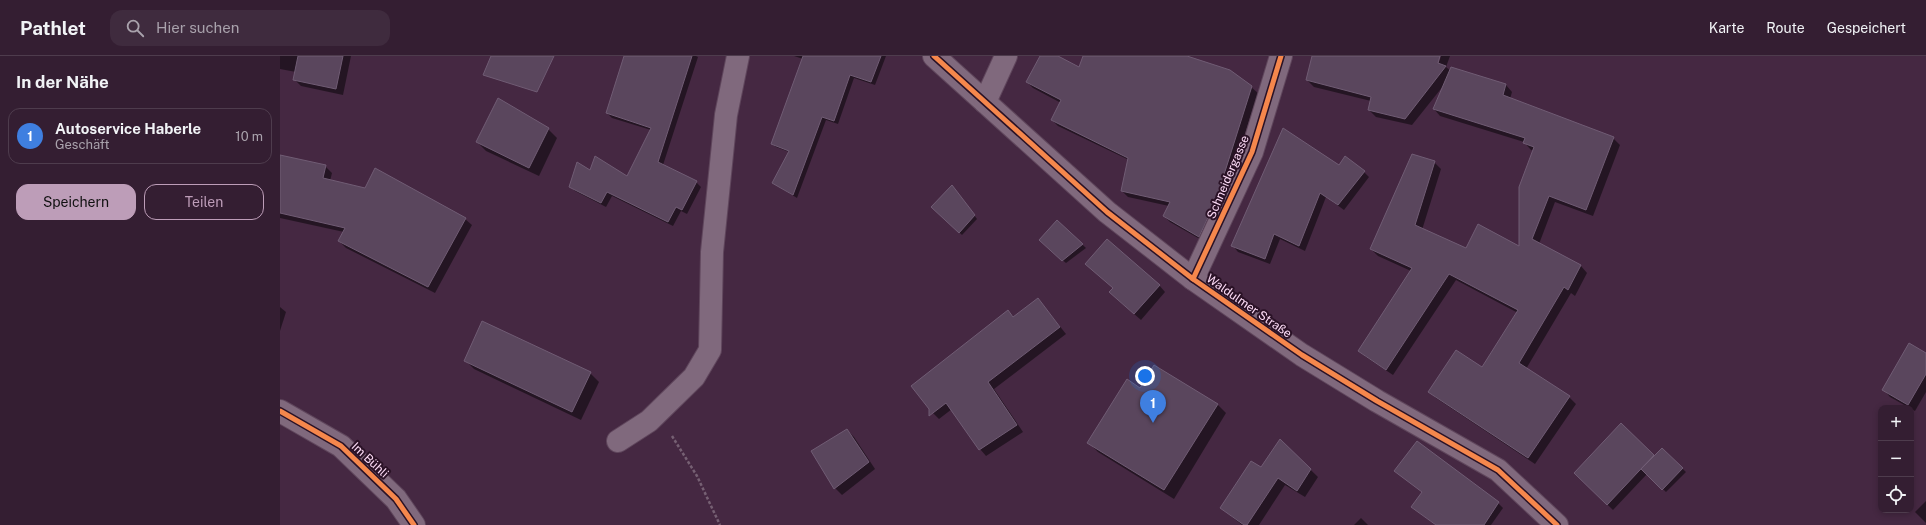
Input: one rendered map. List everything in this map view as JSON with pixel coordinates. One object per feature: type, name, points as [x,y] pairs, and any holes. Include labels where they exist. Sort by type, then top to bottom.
[{"type":"street","points":[[618,441],[649,421],[694,377],[710,350],[712,252],[726,115],[738,56]]},
{"type":"street","name":"Waldulmer Straße","points":[[934,56],[1107,212],[1193,279],[1302,355],[1377,401],[1498,470],[1557,525]]},
{"type":"street","points":[[985,102],[1006,56]]},
{"type":"street","name":"Schneidergasse","points":[[1193,279],[1252,152],[1281,56]]},
{"type":"street","name":"Im Bühli","points":[[280,411],[341,446],[396,499],[414,525]]},
{"type":"path","points":[[658,412],[697,476],[720,525]]},
{"type":"building","points":[[298,56],[343,56],[336,89],[293,80]]},
{"type":"building","points":[[491,56],[554,56],[537,92],[483,75]]},
{"type":"building","points":[[624,56],[692,56],[658,162],[697,181],[682,210],[676,207],[668,222],[607,192],[601,203],[569,187],[577,162],[590,170],[595,156],[627,176],[651,128],[606,113]]},
{"type":"building","points":[[803,56],[881,56],[871,82],[850,75],[834,121],[822,117],[793,195],[772,183],[789,151],[771,144]]},
{"type":"building","points":[[1040,56],[1058,56],[1079,67],[1083,56],[1187,56],[1230,70],[1252,86],[1216,200],[1199,237],[1163,216],[1170,202],[1121,191],[1128,158],[1051,120],[1061,100],[1026,82]]},
{"type":"building","points":[[1312,56],[1440,56],[1438,63],[1446,66],[1405,119],[1368,110],[1371,97],[1306,80]]},
{"type":"building","points":[[1451,67],[1506,84],[1503,95],[1614,137],[1586,210],[1549,196],[1532,239],[1581,265],[1568,290],[1564,287],[1519,363],[1570,396],[1528,458],[1428,392],[1456,350],[1482,367],[1518,310],[1449,274],[1386,370],[1358,351],[1412,268],[1370,249],[1412,154],[1435,161],[1415,225],[1466,248],[1478,224],[1519,246],[1519,187],[1534,147],[1523,143],[1525,138],[1433,109]]},
{"type":"building","points":[[498,98],[549,128],[529,168],[476,142]]},
{"type":"building","points":[[1283,128],[1339,165],[1345,156],[1365,171],[1338,205],[1320,193],[1299,246],[1274,234],[1265,259],[1231,246]]},
{"type":"building","points":[[280,155],[326,165],[323,178],[365,188],[375,168],[466,218],[428,287],[338,241],[345,228],[280,213]]},
{"type":"building","points":[[952,185],[975,215],[959,233],[931,207]]},
{"type":"building","points":[[1057,220],[1083,244],[1062,261],[1039,240]]},
{"type":"building","points":[[1107,239],[1160,285],[1134,314],[1109,292],[1113,288],[1085,264]]},
{"type":"building","points":[[1038,298],[1060,327],[988,382],[1017,425],[979,450],[946,403],[929,416],[929,409],[911,386],[1008,310],[1013,317]]},
{"type":"building","points":[[482,321],[591,372],[572,412],[464,361]]},
{"type":"building","points":[[1909,343],[1926,353],[1926,374],[1908,405],[1882,390]]},
{"type":"building","points":[[1154,365],[1218,404],[1164,490],[1087,443],[1127,379],[1140,388]]},
{"type":"building","points":[[1621,423],[1654,455],[1607,505],[1574,473]]},
{"type":"building","points":[[847,429],[869,462],[834,489],[811,451]]},
{"type":"building","points":[[1280,439],[1311,469],[1297,491],[1278,478],[1247,525],[1244,525],[1220,508],[1251,461],[1261,467]]},
{"type":"building","points":[[1417,441],[1499,502],[1484,525],[1436,525],[1411,507],[1422,492],[1394,471]]},
{"type":"building","points":[[1662,448],[1683,468],[1662,490],[1641,469]]},
{"type":"cycle path","points":[[934,56],[1107,212],[1193,279],[1302,355],[1377,401],[1498,470],[1557,525]]},
{"type":"cycle path","points":[[1193,279],[1252,152],[1281,56]]},
{"type":"cycle path","points":[[280,411],[341,446],[396,499],[414,525]]},
{"type":"place","name":"Autoservice Haberle","points":[[1153,423]]}]
